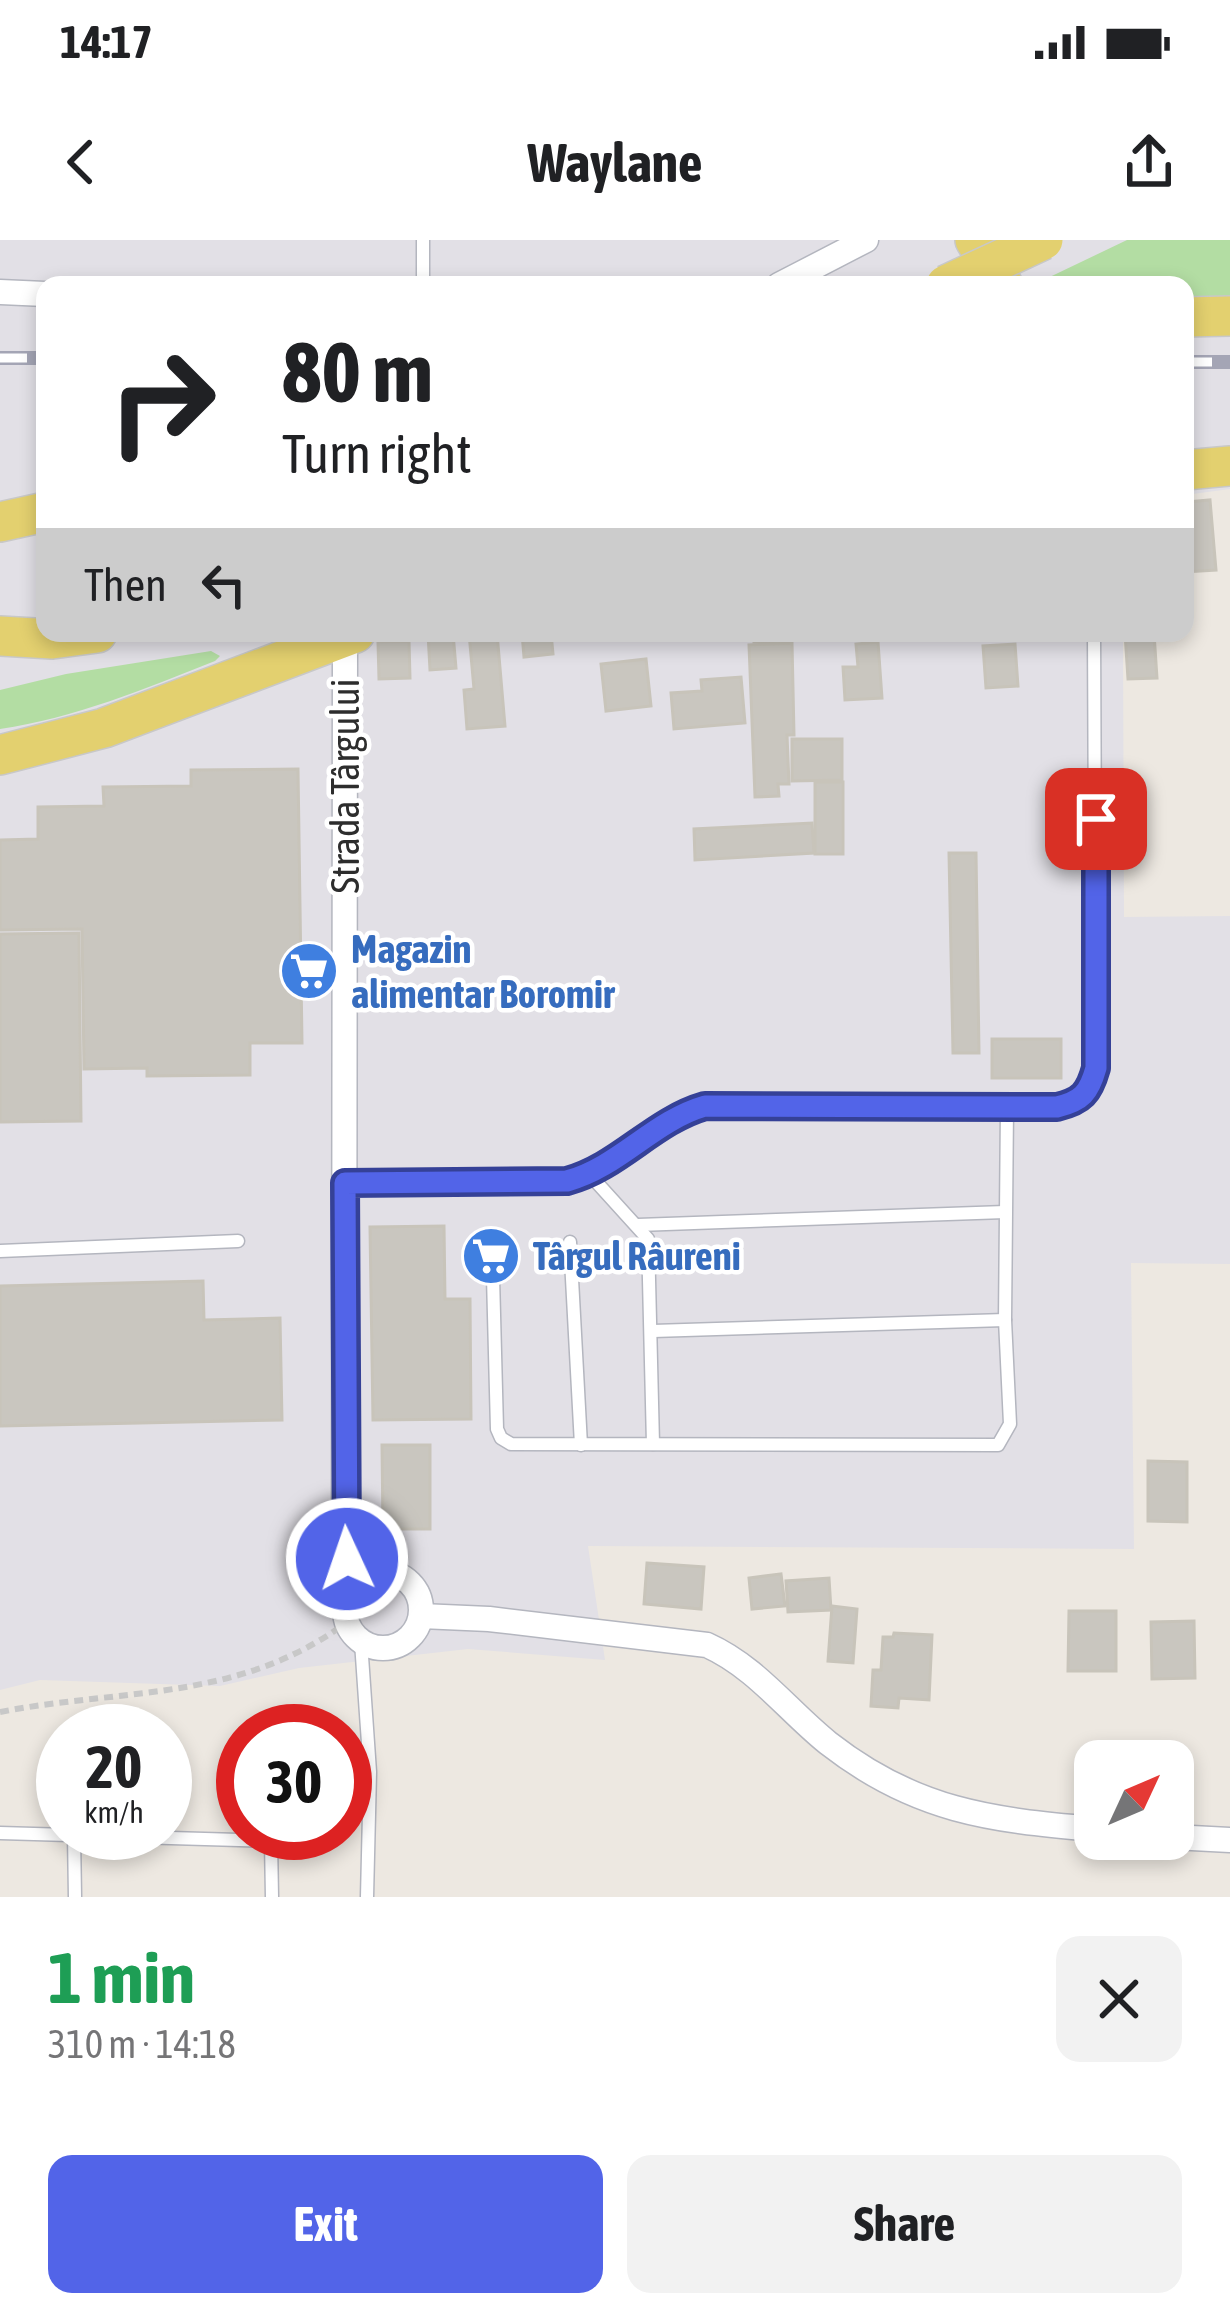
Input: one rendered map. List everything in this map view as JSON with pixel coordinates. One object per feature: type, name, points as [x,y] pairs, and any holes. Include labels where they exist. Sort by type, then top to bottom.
[{"type":"main road","points":[[975,240],[997,276]]},
{"type":"main road","points":[[965,276],[1043,240]]},
{"type":"main road","points":[[1194,317],[1230,316]]},
{"type":"main road","points":[[1194,469],[1230,466]]},
{"type":"main road","points":[[0,522],[36,514]]},
{"type":"main road","points":[[0,636],[36,638]]},
{"type":"main road","points":[[0,663],[46,642]]},
{"type":"main road","points":[[0,755],[104,728],[331,642]]},
{"type":"street","points":[[796,276],[866,240]]},
{"type":"street","points":[[0,292],[36,294]]},
{"type":"street","name":"Strada Târgului","points":[[350,642],[344,1546],[358,1581]]},
{"type":"street","points":[[369,1574],[395,1574],[416,1590],[421,1616],[412,1636],[382,1648],[354,1632],[349,1593],[369,1574]]},
{"type":"street","points":[[421,1616],[489,1619],[707,1646],[736,1658],[870,1774],[910,1794],[968,1815],[1074,1827]]},
{"type":"street","points":[[1194,1838],[1230,1840]]},
{"type":"lane","points":[[423,240],[423,276]]},
{"type":"lane","points":[[345,1183],[567,1181],[590,1175],[679,1113],[705,1106],[1057,1107],[1078,1102],[1090,1090],[1096,1068],[1094,642]]},
{"type":"lane","points":[[493,1277],[496,1429],[511,1444],[998,1445],[1010,1424],[1005,1319],[1007,1107]]},
{"type":"lane","points":[[590,1175],[648,1239],[653,1444]]},
{"type":"lane","points":[[638,1226],[1005,1212]]},
{"type":"lane","points":[[0,1251],[238,1241]]},
{"type":"lane","points":[[570,1242],[581,1444]]},
{"type":"lane","points":[[653,1331],[1005,1319]]},
{"type":"lane","points":[[354,1632],[370,1772],[367,1897]]},
{"type":"lane","points":[[0,1833],[36,1834]]},
{"type":"lane","points":[[192,1839],[271,1841],[272,1897]]},
{"type":"lane","points":[[75,1860],[76,1897]]},
{"type":"path","points":[[0,1712],[45,1703],[176,1691],[288,1661],[354,1632]]},
{"type":"shaded area","points":[[0,240],[1230,240],[1230,489],[1194,494],[1194,276],[36,276],[36,642],[1123,642],[1124,917],[1230,916],[1230,1264],[1131,1263],[1134,1549],[588,1546],[605,1660],[468,1649],[299,1668],[220,1686],[40,1680],[0,1690]]},
{"type":"green space","points":[[1127,240],[1230,240],[1230,298],[1194,300],[1194,276],[1052,276]]},
{"type":"green space","points":[[211,651],[220,656],[215,661],[136,692],[55,718],[0,729],[0,690],[66,674]]},
{"type":"building","points":[[1210,500],[1216,570],[1194,571],[1194,501]]},
{"type":"building","points":[[378,642],[409,642],[410,678],[379,679]]},
{"type":"building","points":[[428,642],[454,642],[456,668],[430,670]]},
{"type":"building","points":[[470,642],[498,642],[505,726],[467,729],[464,690],[474,689]]},
{"type":"building","points":[[523,642],[552,642],[553,654],[524,657]]},
{"type":"building","points":[[878,642],[882,698],[845,700],[843,667],[858,667],[856,644]]},
{"type":"building","points":[[1126,642],[1155,642],[1157,678],[1128,679]]},
{"type":"building","points":[[792,643],[794,735],[787,735],[789,784],[778,784],[779,796],[755,797],[749,645]]},
{"type":"building","points":[[1015,644],[1018,686],[986,688],[983,646]]},
{"type":"building","points":[[646,659],[651,706],[606,711],[601,664]]},
{"type":"building","points":[[741,677],[745,723],[674,729],[671,693],[702,691],[701,680]]},
{"type":"building","points":[[792,739],[842,739],[842,780],[792,781]]},
{"type":"building","points":[[298,769],[302,1043],[250,1043],[250,1075],[147,1076],[147,1068],[84,1069],[82,929],[0,930],[0,840],[38,839],[38,807],[104,806],[103,787],[191,786],[191,770]]},
{"type":"building","points":[[815,782],[843,782],[843,854],[815,854]]},
{"type":"building","points":[[812,823],[814,853],[695,860],[694,829]]},
{"type":"building","points":[[949,853],[976,853],[979,1053],[953,1053]]},
{"type":"building","points":[[79,933],[81,1121],[0,1122],[0,934]]},
{"type":"building","points":[[992,1039],[1061,1039],[1061,1078],[992,1078]]},
{"type":"building","points":[[444,1226],[445,1299],[470,1299],[471,1419],[373,1420],[370,1227]]},
{"type":"building","points":[[203,1281],[204,1320],[280,1318],[282,1420],[0,1426],[0,1286]]},
{"type":"building","points":[[382,1445],[430,1445],[430,1529],[383,1529]]},
{"type":"building","points":[[1148,1461],[1187,1462],[1187,1522],[1148,1521]]},
{"type":"building","points":[[647,1563],[704,1567],[701,1609],[644,1604]]},
{"type":"building","points":[[781,1574],[785,1606],[752,1609],[749,1578]]},
{"type":"building","points":[[829,1578],[831,1610],[788,1612],[786,1581]]},
{"type":"building","points":[[832,1606],[857,1609],[853,1663],[828,1661]]},
{"type":"building","points":[[1069,1611],[1116,1611],[1116,1671],[1068,1671]]},
{"type":"building","points":[[1194,1621],[1195,1678],[1152,1679],[1151,1622]]},
{"type":"building","points":[[932,1635],[929,1700],[899,1698],[898,1708],[871,1706],[873,1670],[881,1670],[883,1637]]},
{"type":"railway","points":[[0,358],[36,358]]},
{"type":"railway","points":[[1194,362],[1230,362]]},
{"type":"place","name":"Magazin alimentar Boromir","points":[[309,971]]},
{"type":"place","name":"Târgul Râureni","points":[[491,1256]]},
{"type":"route","points":[[347,1559],[345,1183],[567,1181],[590,1175],[679,1113],[705,1106],[1057,1107],[1078,1102],[1090,1090],[1096,1068],[1096,819]]}]
